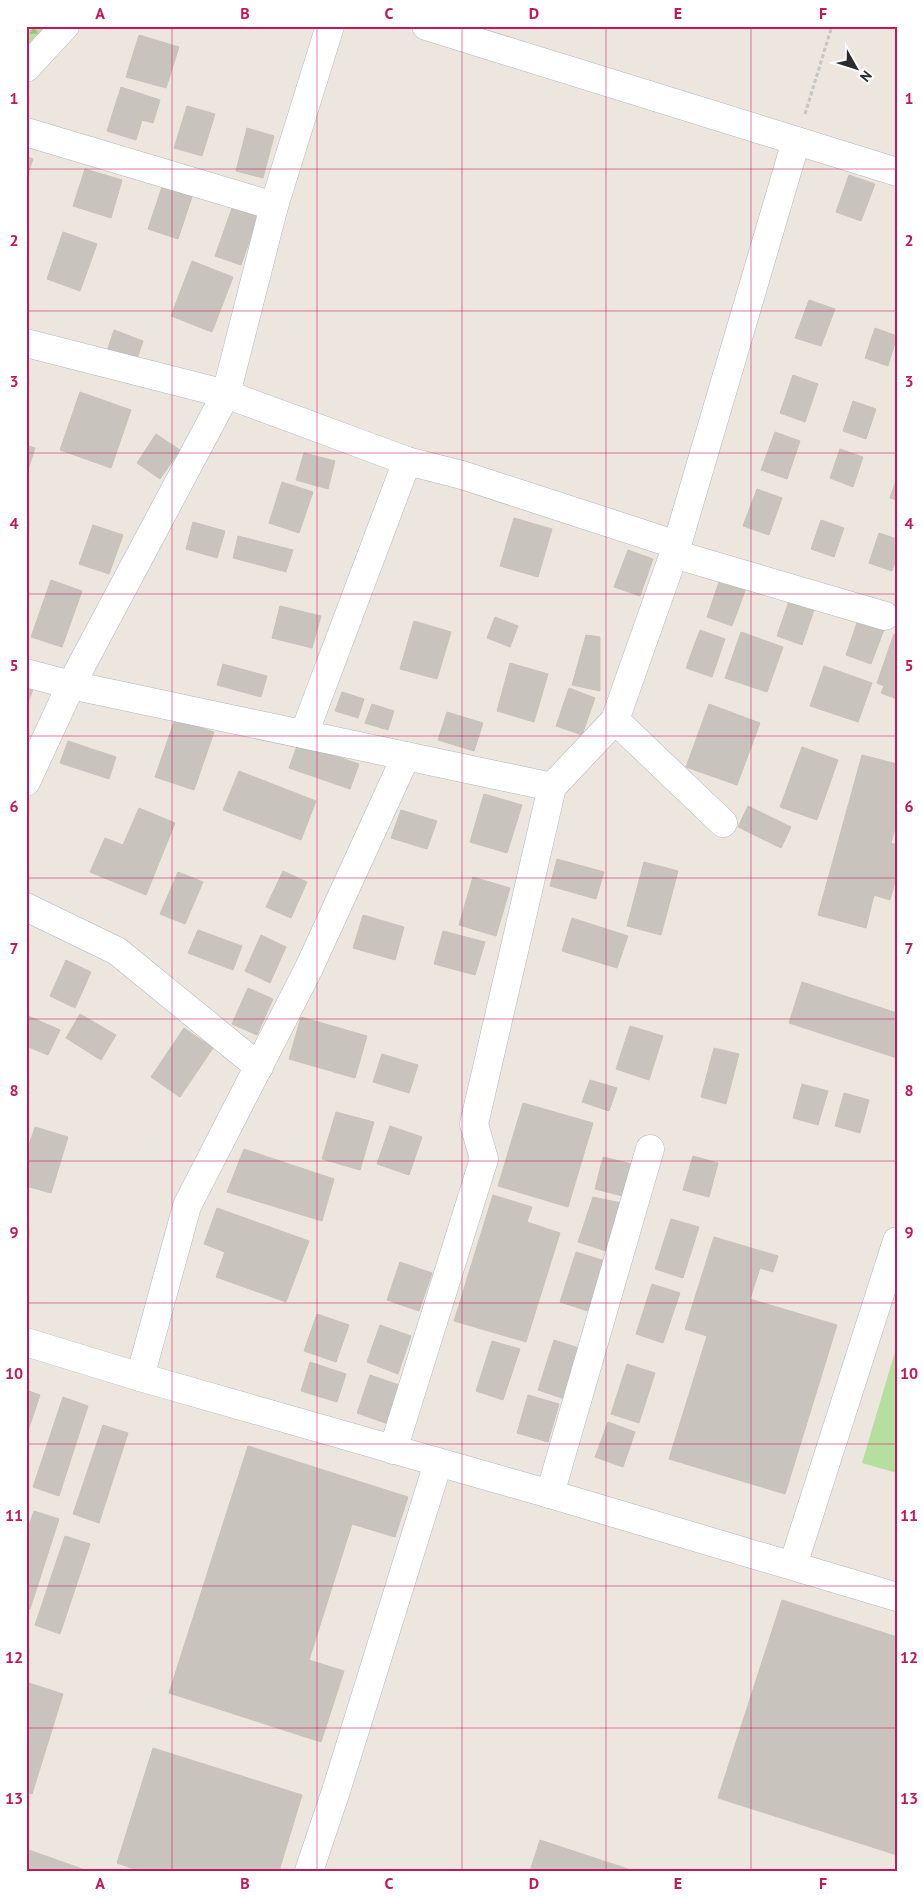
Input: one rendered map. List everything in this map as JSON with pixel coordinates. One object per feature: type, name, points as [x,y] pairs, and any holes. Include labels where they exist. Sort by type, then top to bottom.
[{"type":"street","points":[[26,68],[65,26]]},
{"type":"street","points":[[26,782],[71,685],[226,394],[274,206],[330,26]]},
{"type":"street","points":[[426,26],[897,172]]},
{"type":"street","points":[[26,132],[274,206]]},
{"type":"street","points":[[393,1450],[484,1159],[474,1124],[552,786],[615,720],[675,550],[796,141]]},
{"type":"street","points":[[26,343],[226,394],[407,461],[462,476],[675,550],[885,616]]},
{"type":"street","points":[[304,734],[407,461]]},
{"type":"street","points":[[26,673],[71,685],[552,786]]},
{"type":"street","points":[[615,720],[723,823]]},
{"type":"street","points":[[140,1378],[187,1206],[310,968],[406,756]]},
{"type":"street","points":[[26,906],[117,950],[259,1067]]},
{"type":"street","points":[[550,1494],[650,1149]]},
{"type":"street","points":[[793,1565],[897,1241]]},
{"type":"street","points":[[26,1342],[140,1378],[550,1494],[897,1597]]},
{"type":"street","points":[[309,1871],[339,1782],[438,1463]]},
{"type":"path","points":[[796,141],[832,26]]},
{"type":"green space","points":[[26,26],[56,26],[26,56]]},
{"type":"green space","points":[[897,1345],[897,1473],[862,1463]]},
{"type":"building","points":[[139,35],[179,47],[166,88],[126,77]]},
{"type":"building","points":[[121,87],[160,100],[153,123],[142,120],[136,140],[107,131]]},
{"type":"building","points":[[187,106],[215,114],[202,156],[174,148]]},
{"type":"building","points":[[247,128],[274,136],[263,178],[236,171]]},
{"type":"building","points":[[26,156],[33,159],[26,179]]},
{"type":"building","points":[[85,169],[122,180],[111,218],[73,206]]},
{"type":"building","points":[[849,175],[875,184],[861,221],[836,212]]},
{"type":"building","points":[[163,184],[193,194],[178,239],[148,229]]},
{"type":"building","points":[[232,208],[258,217],[241,265],[215,256]]},
{"type":"building","points":[[63,232],[97,244],[80,291],[47,279]]},
{"type":"building","points":[[192,261],[233,277],[212,332],[171,316]]},
{"type":"building","points":[[809,300],[835,309],[821,346],[795,338]]},
{"type":"building","points":[[875,328],[897,336],[888,366],[865,358]]},
{"type":"building","points":[[114,330],[143,341],[136,362],[107,351]]},
{"type":"building","points":[[793,375],[818,384],[805,422],[780,413]]},
{"type":"building","points":[[80,392],[131,410],[111,468],[60,450]]},
{"type":"building","points":[[853,401],[876,409],[866,439],[843,431]]},
{"type":"building","points":[[775,432],[800,441],[787,479],[761,470]]},
{"type":"building","points":[[156,434],[180,450],[160,479],[137,463]]},
{"type":"building","points":[[26,445],[35,448],[28,470],[26,470]]},
{"type":"building","points":[[840,449],[863,457],[853,487],[830,478]]},
{"type":"building","points":[[304,453],[335,461],[328,489],[296,480]]},
{"type":"building","points":[[897,478],[897,500],[890,498]]},
{"type":"building","points":[[282,482],[313,492],[299,533],[269,523]]},
{"type":"building","points":[[757,489],[782,498],[769,535],[743,526]]},
{"type":"building","points":[[514,518],[552,529],[538,577],[500,566]]},
{"type":"building","points":[[821,520],[844,528],[834,557],[811,549]]},
{"type":"building","points":[[193,522],[225,531],[217,558],[186,549]]},
{"type":"building","points":[[93,525],[123,535],[109,574],[79,564]]},
{"type":"building","points":[[879,533],[897,539],[897,557],[892,571],[869,563]]},
{"type":"building","points":[[238,536],[293,550],[286,572],[233,558]]},
{"type":"building","points":[[628,550],[653,559],[640,596],[614,587]]},
{"type":"building","points":[[720,579],[746,588],[732,626],[707,617]]},
{"type":"building","points":[[51,580],[82,591],[62,647],[31,637]]},
{"type":"building","points":[[790,598],[815,607],[802,645],[777,636]]},
{"type":"building","points":[[280,606],[321,616],[312,648],[272,638]]},
{"type":"building","points":[[495,617],[518,626],[510,647],[487,638]]},
{"type":"building","points":[[859,617],[885,627],[871,664],[846,655]]},
{"type":"building","points":[[414,621],[451,632],[437,679],[400,669]]},
{"type":"building","points":[[700,630],[725,639],[712,677],[686,668]]},
{"type":"building","points":[[741,632],[783,647],[767,692],[725,678]]},
{"type":"building","points":[[894,634],[897,635],[897,699],[881,693],[884,686],[877,683]]},
{"type":"building","points":[[586,635],[600,637],[600,691],[572,685]]},
{"type":"building","points":[[510,663],[548,674],[534,722],[497,711]]},
{"type":"building","points":[[223,664],[267,676],[261,697],[217,685]]},
{"type":"building","points":[[824,666],[872,683],[858,722],[810,706]]},
{"type":"building","points":[[26,684],[34,686],[26,709]]},
{"type":"building","points":[[569,688],[595,698],[582,735],[556,726]]},
{"type":"building","points":[[342,692],[364,699],[358,718],[335,711]]},
{"type":"building","points":[[372,704],[394,711],[388,730],[365,723]]},
{"type":"building","points":[[709,704],[760,723],[737,785],[686,767]]},
{"type":"building","points":[[447,712],[483,723],[474,751],[438,740]]},
{"type":"building","points":[[175,719],[214,732],[194,790],[155,777]]},
{"type":"building","points":[[68,741],[116,757],[109,779],[60,763]]},
{"type":"building","points":[[298,743],[359,764],[350,789],[289,768]]},
{"type":"building","points":[[802,747],[838,760],[817,820],[780,807]]},
{"type":"building","points":[[862,755],[897,764],[897,821],[891,843],[897,845],[897,875],[890,900],[874,895],[866,928],[818,915]]},
{"type":"building","points":[[239,771],[316,801],[301,840],[223,810]]},
{"type":"building","points":[[484,794],[522,805],[507,853],[470,842]]},
{"type":"building","points":[[748,806],[791,827],[781,848],[738,827]]},
{"type":"building","points":[[139,808],[175,823],[146,895],[90,872],[105,838],[123,845]]},
{"type":"building","points":[[401,810],[437,821],[427,849],[391,838]]},
{"type":"building","points":[[557,859],[604,872],[596,899],[550,886]]},
{"type":"building","points":[[644,862],[678,871],[661,935],[627,926]]},
{"type":"building","points":[[283,871],[307,882],[291,918],[266,907]]},
{"type":"building","points":[[178,872],[203,882],[185,924],[160,914]]},
{"type":"building","points":[[473,877],[510,888],[496,936],[459,925]]},
{"type":"building","points":[[363,915],[404,927],[395,960],[353,948]]},
{"type":"building","points":[[572,918],[628,936],[617,968],[562,951]]},
{"type":"building","points":[[198,930],[242,946],[233,970],[188,953]]},
{"type":"building","points":[[443,931],[485,942],[475,975],[434,964]]},
{"type":"building","points":[[261,935],[286,947],[270,983],[245,971]]},
{"type":"building","points":[[66,960],[91,972],[75,1008],[50,996]]},
{"type":"building","points":[[802,982],[897,1013],[897,1058],[789,1023]]},
{"type":"building","points":[[248,988],[273,999],[257,1035],[232,1024]]},
{"type":"building","points":[[80,1014],[116,1035],[101,1060],[66,1038]]},
{"type":"building","points":[[26,1015],[60,1030],[48,1055],[26,1046]]},
{"type":"building","points":[[301,1017],[367,1036],[355,1078],[289,1059]]},
{"type":"building","points":[[630,1026],[663,1036],[649,1080],[616,1069]]},
{"type":"building","points":[[184,1028],[213,1048],[180,1097],[151,1077]]},
{"type":"building","points":[[714,1048],[739,1054],[726,1104],[701,1097]]},
{"type":"building","points":[[382,1054],[418,1065],[409,1093],[373,1082]]},
{"type":"building","points":[[590,1080],[617,1088],[609,1111],[582,1102]]},
{"type":"building","points":[[802,1084],[828,1091],[818,1125],[793,1118]]},
{"type":"building","points":[[844,1093],[869,1100],[860,1133],[835,1126]]},
{"type":"building","points":[[523,1103],[593,1123],[568,1207],[498,1186]]},
{"type":"building","points":[[336,1112],[374,1122],[360,1170],[322,1159]]},
{"type":"building","points":[[390,1126],[422,1137],[409,1175],[377,1164]]},
{"type":"building","points":[[35,1127],[68,1137],[51,1193],[26,1186],[26,1154]]},
{"type":"building","points":[[244,1149],[334,1179],[322,1221],[227,1192]]},
{"type":"building","points":[[693,1156],[718,1163],[709,1197],[683,1190]]},
{"type":"building","points":[[603,1157],[632,1164],[623,1196],[595,1189]]},
{"type":"building","points":[[493,1195],[532,1207],[527,1222],[560,1233],[526,1342],[454,1321]]},
{"type":"building","points":[[593,1197],[621,1203],[606,1251],[578,1242]]},
{"type":"building","points":[[217,1208],[309,1241],[286,1302],[216,1277],[225,1252],[204,1244]]},
{"type":"building","points":[[671,1219],[699,1227],[683,1278],[655,1269]]},
{"type":"building","points":[[714,1237],[778,1256],[773,1272],[760,1268],[750,1299],[837,1325],[785,1494],[669,1459],[707,1336],[685,1329]]},
{"type":"building","points":[[576,1252],[605,1261],[588,1311],[560,1302]]},
{"type":"building","points":[[400,1262],[432,1273],[419,1311],[387,1300]]},
{"type":"building","points":[[652,1284],[680,1293],[663,1343],[636,1334]]},
{"type":"building","points":[[317,1314],[349,1325],[336,1362],[304,1351]]},
{"type":"building","points":[[380,1325],[411,1336],[398,1374],[367,1362]]},
{"type":"building","points":[[554,1340],[582,1349],[565,1399],[538,1390]]},
{"type":"building","points":[[492,1341],[520,1349],[503,1400],[476,1391]]},
{"type":"building","points":[[310,1362],[346,1374],[337,1402],[301,1391]]},
{"type":"building","points":[[627,1364],[655,1373],[639,1423],[611,1414]]},
{"type":"building","points":[[370,1375],[402,1386],[388,1424],[357,1413]]},
{"type":"building","points":[[26,1390],[40,1395],[26,1437]]},
{"type":"building","points":[[528,1395],[559,1404],[548,1442],[517,1433]]},
{"type":"building","points":[[63,1397],[88,1406],[59,1496],[33,1487]]},
{"type":"building","points":[[608,1422],[635,1432],[623,1467],[595,1457]]},
{"type":"building","points":[[103,1425],[128,1433],[99,1523],[73,1514]]},
{"type":"building","points":[[248,1446],[408,1497],[395,1537],[352,1524],[309,1660],[344,1671],[321,1742],[169,1693]]},
{"type":"building","points":[[34,1511],[59,1519],[30,1609],[26,1608],[26,1534]]},
{"type":"building","points":[[65,1536],[90,1544],[60,1634],[35,1625]]},
{"type":"building","points":[[782,1600],[897,1637],[897,1855],[718,1798]]},
{"type":"building","points":[[29,1683],[63,1694],[32,1794],[26,1792],[26,1692]]},
{"type":"building","points":[[153,1748],[302,1795],[279,1871],[140,1871],[117,1863]]},
{"type":"building","points":[[540,1840],[634,1871],[530,1871]]},
{"type":"building","points":[[26,1849],[88,1871],[26,1871]]}]
